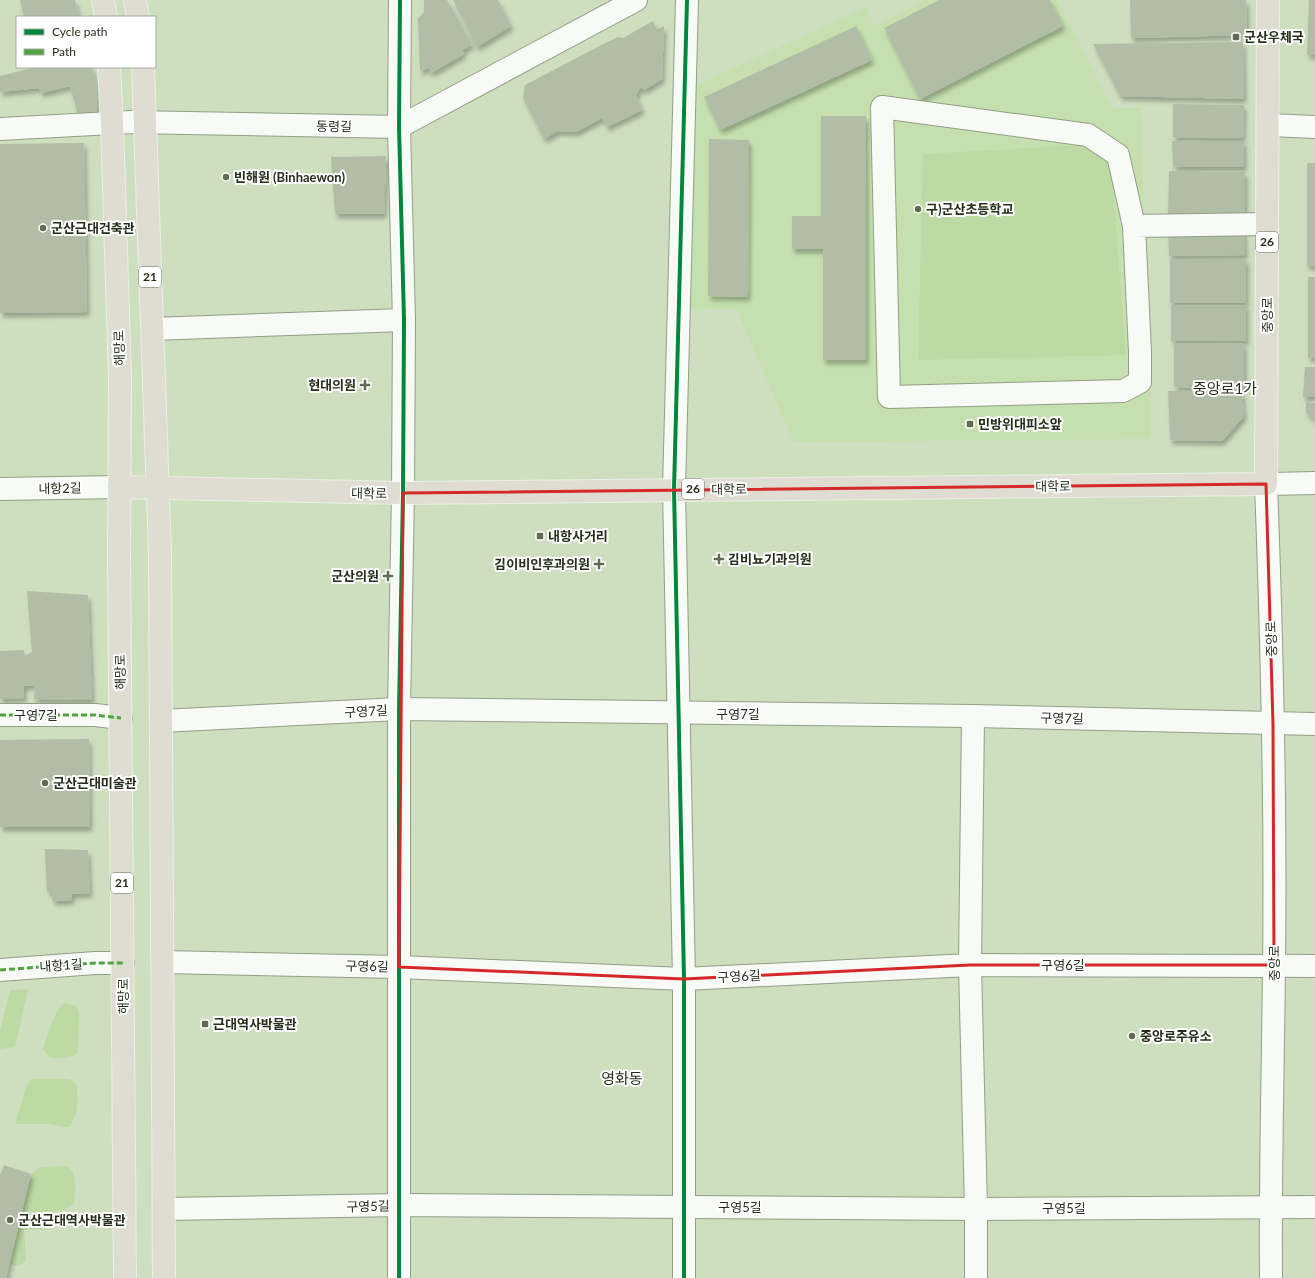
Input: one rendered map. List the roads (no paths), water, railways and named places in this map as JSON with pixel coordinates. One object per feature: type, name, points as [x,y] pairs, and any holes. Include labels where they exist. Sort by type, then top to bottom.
[{"type":"main road","points":[[103,0],[106,16]]},
{"type":"main road","points":[[135,0],[138,16]]},
{"type":"main road","name":"중앙로","points":[[1266,484],[1268,0]]},
{"type":"main road","name":"해망로","points":[[109,68],[120,377],[120,718],[125,1278]]},
{"type":"main road","name":"21","points":[[143,68],[160,554],[164,1278]]},
{"type":"main road","name":"대학로","points":[[119,487],[403,493],[1266,484]]},
{"type":"street","points":[[399,1278],[399,709],[403,493],[404,320],[399,127],[400,0]]},
{"type":"street","name":"동령길","points":[[0,129],[146,122],[399,127],[636,0]]},
{"type":"street","points":[[684,1278],[684,979],[674,489],[687,0]]},
{"type":"street","points":[[882,107],[1088,135],[1118,155],[1134,226],[1140,382],[1123,391],[889,397],[882,107]]},
{"type":"street","points":[[1268,125],[1315,127]]},
{"type":"street","points":[[1134,226],[1267,224]]},
{"type":"street","points":[[152,329],[404,320]]},
{"type":"street","name":"대학로","points":[[1266,484],[1315,483]]},
{"type":"street","name":"중앙로","points":[[1266,484],[1273,724],[1274,965],[1270,1207],[1271,1278]]},
{"type":"street","name":"내항2길","points":[[0,489],[119,487]]},
{"type":"street","name":"구영7길","points":[[161,721],[399,709],[679,714],[973,716],[1315,724]]},
{"type":"street","name":"구영7길","points":[[0,715],[95,715],[120,718]]},
{"type":"street","points":[[973,716],[970,965],[976,1209],[976,1278]]},
{"type":"street","name":"구영6길","points":[[163,962],[399,966],[684,979],[970,965],[1315,966]]},
{"type":"street","name":"내항1길","points":[[0,970],[94,963],[123,963]]},
{"type":"street","name":"구영5길","points":[[164,1209],[400,1205],[976,1209],[1315,1207]]},
{"type":"place","name":"군산우체국","points":[[1236,37]]},
{"type":"place","name":"빈해원 (Binhaewon)","points":[[226,177]]},
{"type":"place","name":"구)군산초등학교","points":[[918,209]]},
{"type":"place","name":"군산근대건축관","points":[[43,228]]},
{"type":"place","name":"현대의원","points":[[365,385]]},
{"type":"place","name":"민방위대피소앞","points":[[970,424]]},
{"type":"place","name":"내항사거리","points":[[540,536]]},
{"type":"place","name":"김비뇨기과의원","points":[[719,559]]},
{"type":"place","name":"김이비인후과의원","points":[[599,564]]},
{"type":"place","name":"군산의원","points":[[388,576]]},
{"type":"place","name":"군산근대미술관","points":[[45,783]]},
{"type":"place","name":"근대역사박물관","points":[[205,1024]]},
{"type":"place","name":"중앙로주유소","points":[[1132,1036]]},
{"type":"place","name":"군산근대역사박물관","points":[[10,1220]]},
{"type":"district","name":"중앙로1가","points":[[1225,389]]},
{"type":"district","name":"영화동","points":[[622,1079]]}]
